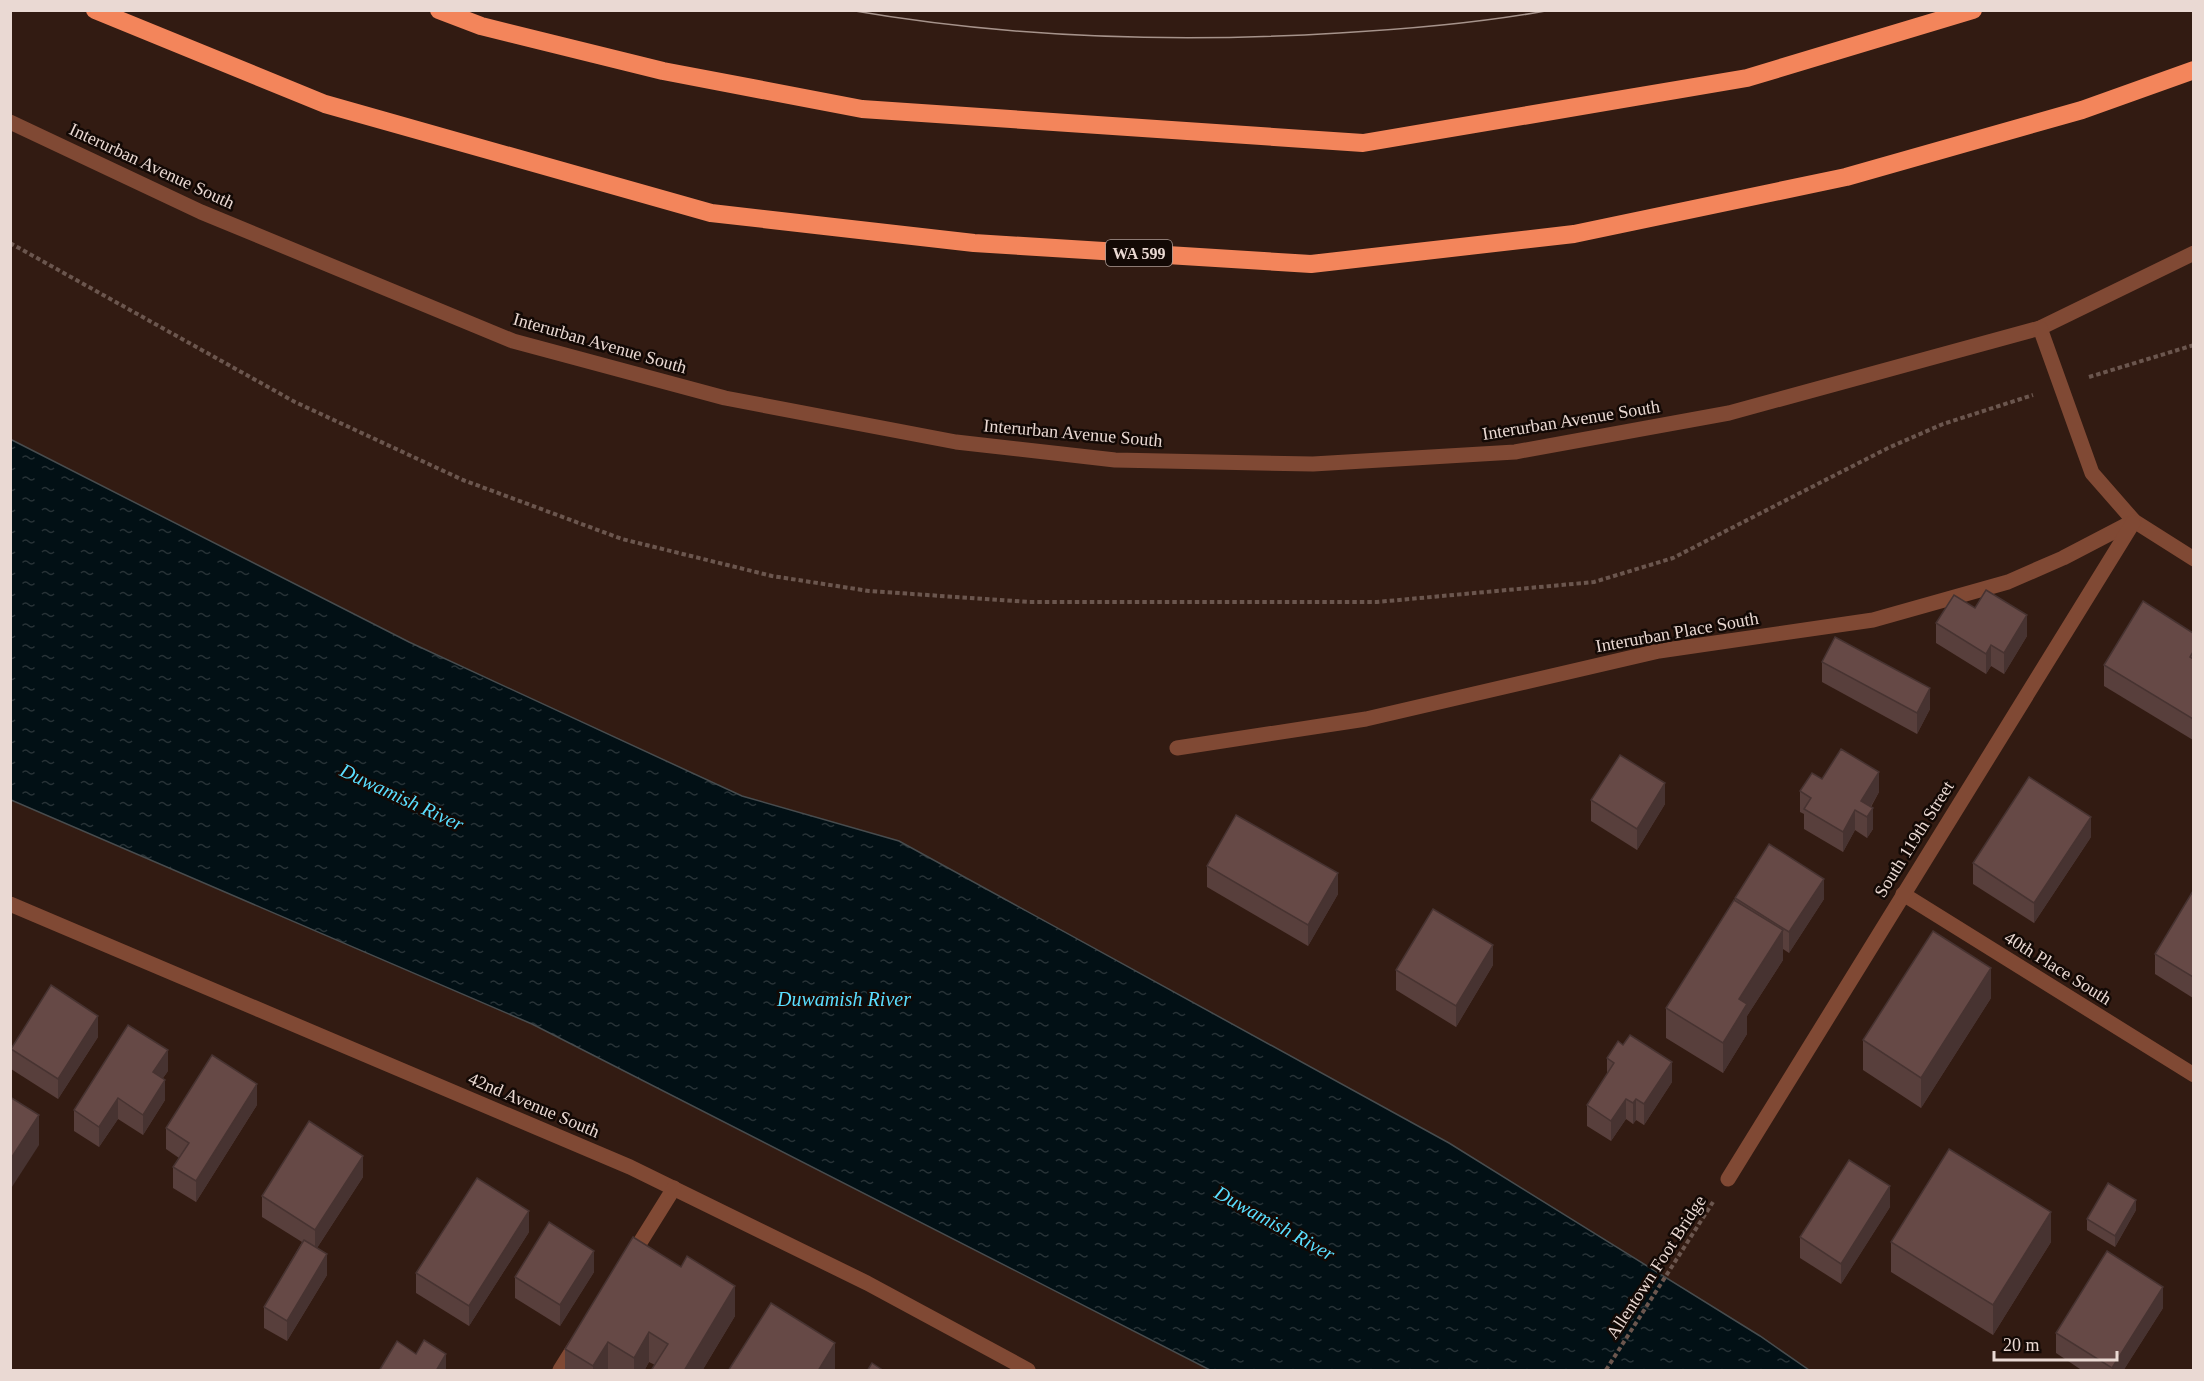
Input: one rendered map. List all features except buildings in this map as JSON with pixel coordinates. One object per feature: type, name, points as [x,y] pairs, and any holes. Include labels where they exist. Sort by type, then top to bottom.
[{"type":"highway","name":"WA 599","points":[[95,10],[325,104],[711,213],[975,243],[1311,264],[1575,234],[1846,177],[2082,110],[2193,70]]},
{"type":"highway","points":[[439,10],[481,26],[663,71],[862,109],[1363,143],[1747,78],[1973,10]]},
{"type":"street","name":"Interurban Avenue South","points":[[10,122],[201,212],[513,341],[725,398],[956,442],[1115,460],[1313,464],[1515,452],[1729,413],[2040,328],[2193,253]]},
{"type":"street","points":[[2040,328],[2092,473],[2134,521],[2193,559]]},
{"type":"street","name":"Interurban Place South","points":[[1177,748],[1366,719],[1659,651],[1873,620],[2008,582],[2063,558],[2134,521]]},
{"type":"street","name":"South 119th Street","points":[[1728,1179],[2134,521]]},
{"type":"street","name":"40th Place South","points":[[1903,894],[2193,1075]]},
{"type":"street","name":"42nd Avenue South","points":[[10,904],[674,1188],[867,1283],[1028,1371]]},
{"type":"street","points":[[623,1270],[674,1188]]},
{"type":"street","points":[[560,1371],[585,1330]]},
{"type":"path","points":[[10,243],[295,402],[463,480],[622,539],[772,576],[869,591],[1029,602],[1377,602],[1594,582],[1673,558],[1888,448],[1943,424],[2006,403]]},
{"type":"path","points":[[2126,366],[2193,345]]},
{"type":"path","name":"Allentown Foot Bridge","points":[[1606,1371],[1728,1179]]},
{"type":"water","name":"Duwamish River","points":[[10,439],[409,642],[742,796],[899,841],[1449,1143],[1760,1336],[1809,1370],[1210,1370],[532,1024],[11,800]]},
{"type":"tram line","points":[[849,10],[971,27],[1155,38],[1339,33],[1472,22],[1551,10]]}]
